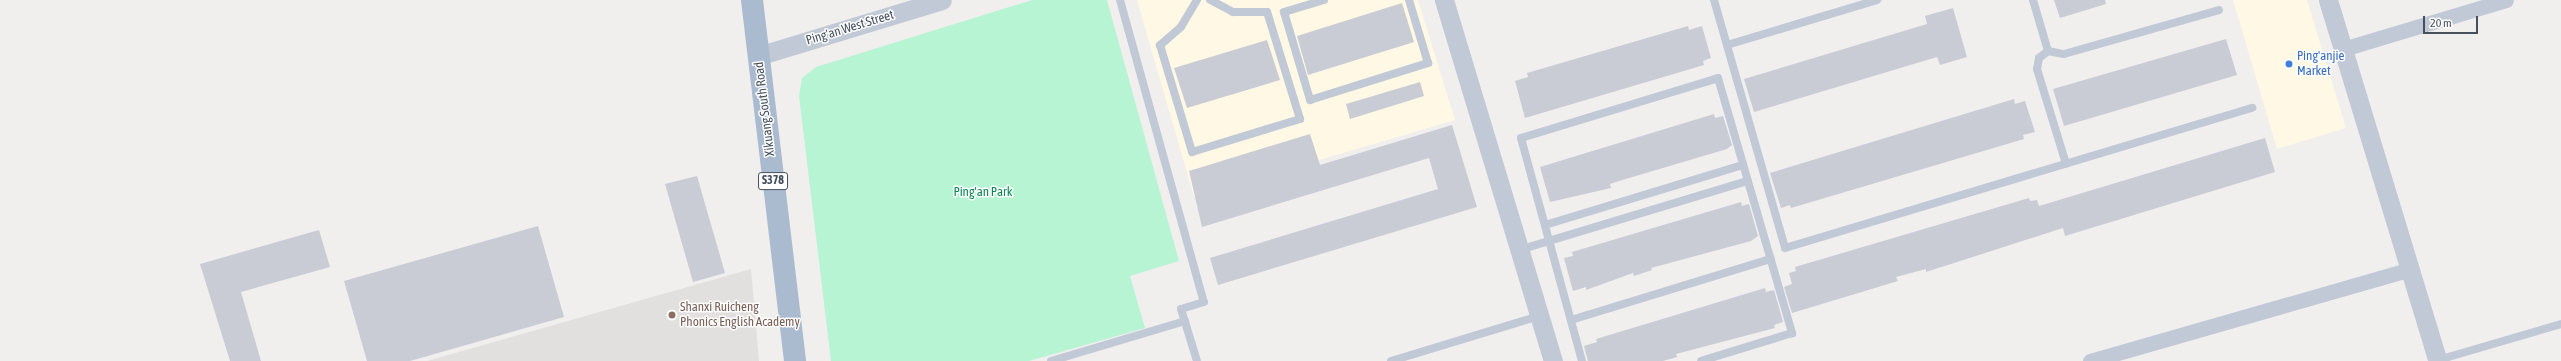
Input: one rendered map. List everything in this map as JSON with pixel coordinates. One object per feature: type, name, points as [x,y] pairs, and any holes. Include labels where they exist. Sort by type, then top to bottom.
[{"type":"main road","name":"Xikuang South Road","points":[[752,0],[795,361]]},
{"type":"street","name":"Ping'an West Street","points":[[758,56],[942,0]]},
{"type":"street","points":[[1444,0],[1553,361]]},
{"type":"street","points":[[2328,0],[2438,361]]},
{"type":"street","points":[[2343,49],[2506,0]]},
{"type":"street","points":[[2090,361],[2410,269]]},
{"type":"lane","points":[[1120,0],[1204,302],[1181,310],[1197,361]]},
{"type":"lane","points":[[1197,0],[1181,27],[1160,45],[1192,152],[1300,119],[1267,12],[1233,12],[1210,0]]},
{"type":"lane","points":[[1324,0],[1284,12],[1310,100],[1428,63],[1409,0]]},
{"type":"lane","points":[[1714,0],[1785,248],[2253,108]]},
{"type":"lane","points":[[1727,45],[1877,0]]},
{"type":"lane","points":[[2033,0],[2048,51]]},
{"type":"lane","points":[[2066,164],[2037,69],[2039,58],[2048,51],[2064,54],[2219,10]]},
{"type":"lane","points":[[1582,361],[1521,138],[1718,78],[1792,333],[1701,361]]},
{"type":"lane","points":[[1545,225],[1743,165]]},
{"type":"lane","points":[[1519,250],[1748,181]]},
{"type":"lane","points":[[1571,320],[1771,259]]},
{"type":"lane","points":[[1391,361],[1539,316]]},
{"type":"lane","points":[[1051,361],[1185,321]]},
{"type":"lane","points":[[2438,361],[2561,324]]},
{"type":"shaded area","points":[[1137,0],[1418,0],[1455,120],[1194,197]]},
{"type":"shaded area","name":"Ping'anjie Market","points":[[2233,0],[2307,0],[2346,128],[2277,149]]},
{"type":"shaded area","name":"Shanxi Ruicheng Phonics English Academy","points":[[751,269],[759,361],[427,361]]},
{"type":"green space","name":"Ping'an Park","points":[[1032,0],[1107,0],[1179,261],[1130,276],[1145,328],[1029,361],[831,361],[799,96],[802,78],[816,67]]},
{"type":"building","points":[[2054,0],[2105,0],[2106,4],[2060,18]]},
{"type":"building","points":[[1402,3],[1414,42],[1308,75],[1297,36]]},
{"type":"building","points":[[1953,8],[1967,57],[1940,65],[1937,57],[1754,112],[1744,79],[1927,24],[1925,16]]},
{"type":"building","points":[[1688,26],[1689,30],[1702,26],[1711,58],[1703,61],[1704,65],[1525,118],[1515,81],[1528,77],[1527,73]]},
{"type":"building","points":[[2226,39],[2237,75],[2064,126],[2053,89]]},
{"type":"building","points":[[1267,40],[1280,80],[1187,108],[1174,68]]},
{"type":"building","points":[[1420,82],[1424,96],[1350,119],[1346,104]]},
{"type":"building","points":[[2014,99],[2015,104],[2025,101],[2035,132],[2023,135],[2024,139],[1791,208],[1790,205],[1781,208],[1770,173]]},
{"type":"building","points":[[1714,114],[1715,118],[1723,116],[1732,145],[1727,149],[1610,184],[1611,188],[1550,202],[1540,167]]},
{"type":"building","points":[[1452,125],[1477,207],[1218,285],[1210,258],[1438,189],[1429,158],[1202,227],[1189,171],[1310,134],[1320,165]]},
{"type":"building","points":[[2265,138],[2275,172],[2065,236],[2063,228],[1926,272],[1926,269],[1896,277],[1898,281],[1792,313],[1784,287],[1792,284],[1789,273],[1796,271],[1795,267],[2029,198],[2030,201],[2037,200],[2039,206]]},
{"type":"building","points":[[697,176],[725,273],[693,282],[665,184]]},
{"type":"building","points":[[1741,202],[1742,206],[1749,204],[1758,236],[1751,241],[1651,268],[1652,270],[1634,276],[1633,273],[1586,290],[1586,287],[1573,291],[1564,258],[1573,256],[1572,252]]},
{"type":"building","points":[[538,226],[564,317],[410,361],[367,361],[344,281]]},
{"type":"building","points":[[319,230],[330,267],[241,292],[261,361],[230,361],[200,264]]},
{"type":"building","points":[[1765,288],[1766,292],[1774,290],[1783,322],[1774,325],[1775,328],[1676,354],[1677,357],[1663,361],[1588,361],[1584,346],[1597,342],[1596,339]]},
{"type":"place","name":"Ping'anjie Market","points":[[2289,64]]},
{"type":"place","name":"Shanxi Ruicheng Phonics English Academy","points":[[672,315]]}]
